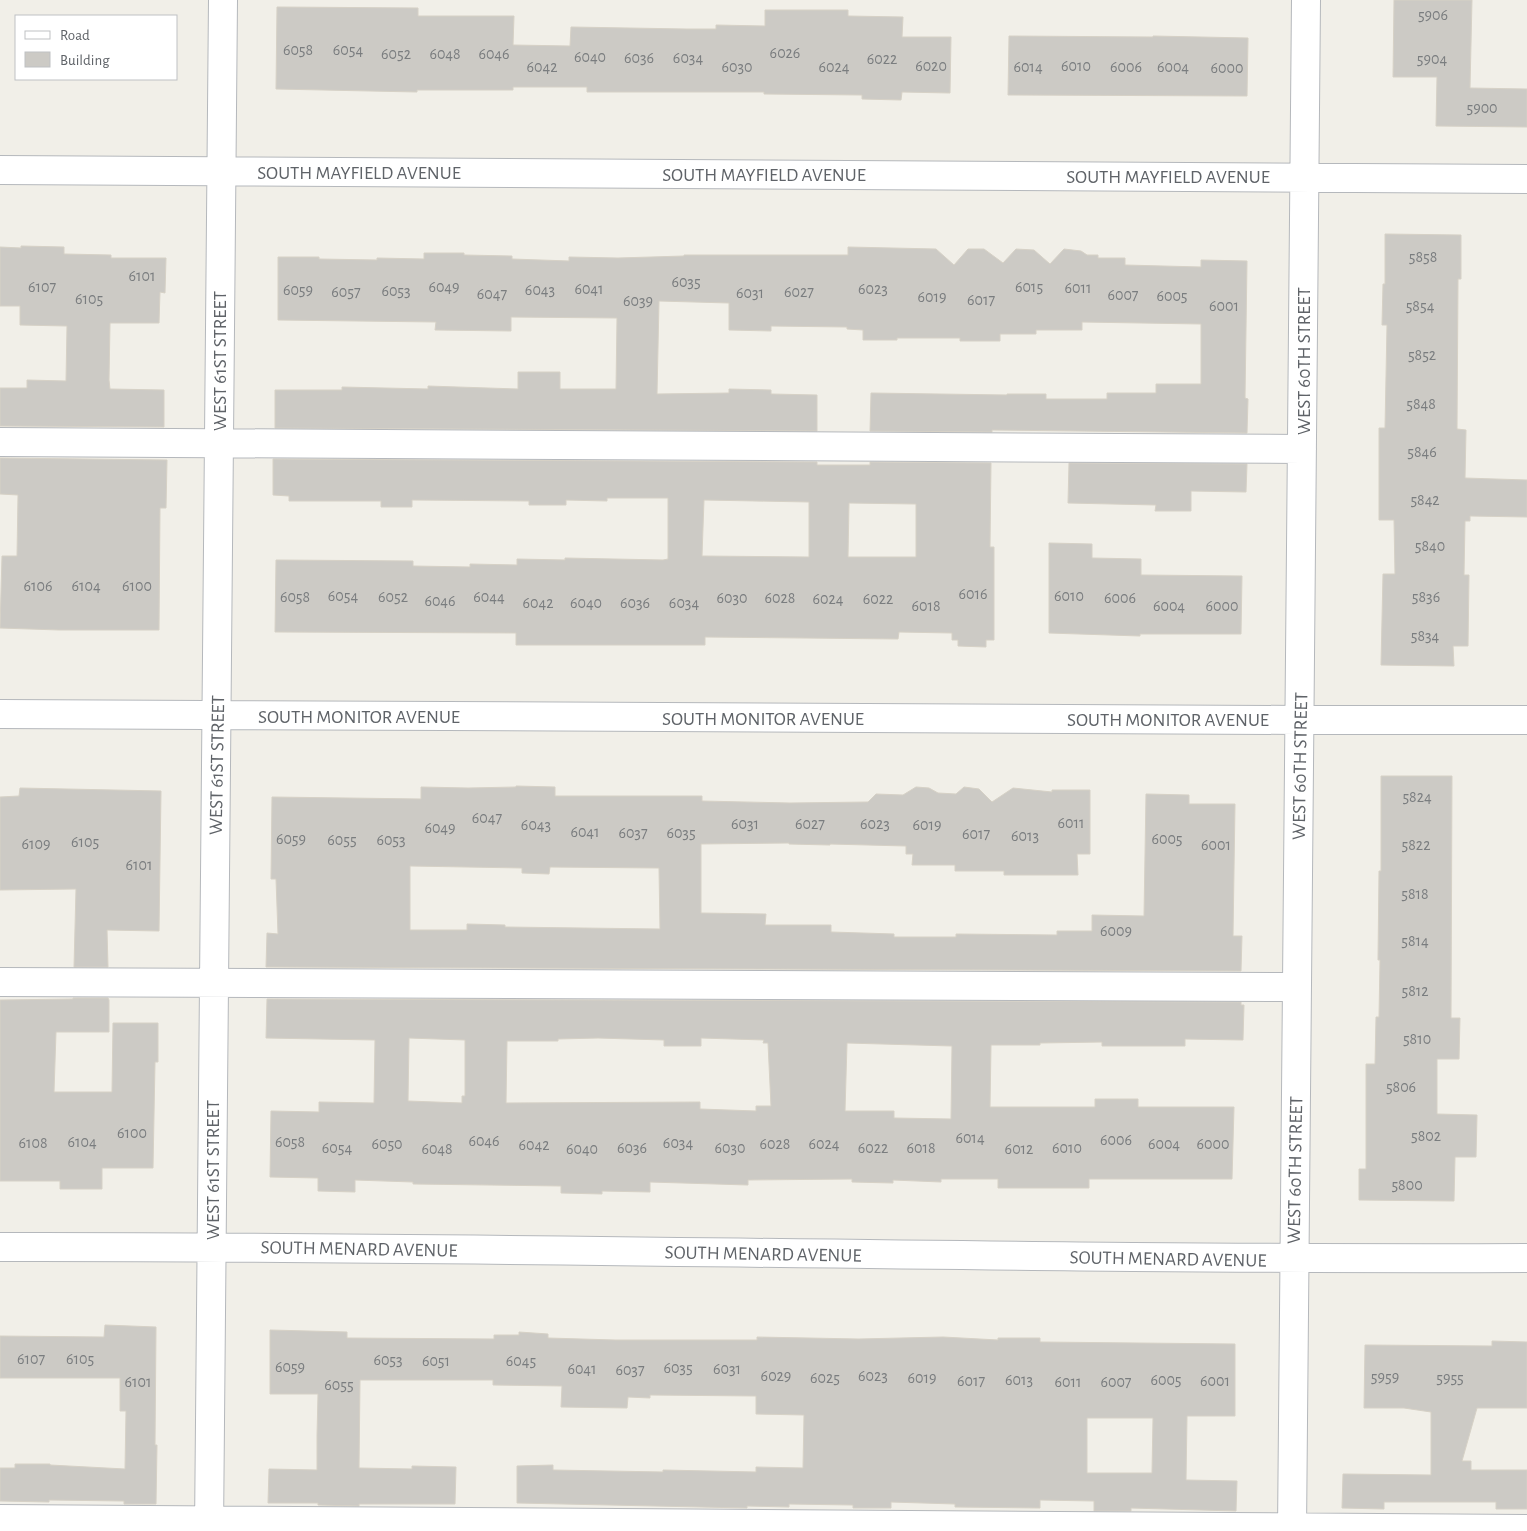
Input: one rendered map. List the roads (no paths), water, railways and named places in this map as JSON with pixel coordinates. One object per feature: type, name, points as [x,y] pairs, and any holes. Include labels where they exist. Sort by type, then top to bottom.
[{"type":"street","name":"WEST 61ST STREET","points":[[209,1526],[223,0]]},
{"type":"street","name":"WEST 60TH STREET","points":[[1292,1529],[1306,0]]},
{"type":"street","name":"SOUTH MAYFIELD AVENUE","points":[[0,170],[1527,179]]},
{"type":"street","points":[[0,442],[1302,449]]},
{"type":"street","name":"SOUTH MONITOR AVENUE","points":[[0,714],[1527,720]]},
{"type":"street","points":[[0,982],[1296,987]]},
{"type":"street","name":"SOUTH MENARD AVENUE","points":[[0,1247],[212,1247],[1293,1259],[1527,1258]]},
{"type":"street","points":[[0,1519],[209,1526],[1527,1528]]}]
